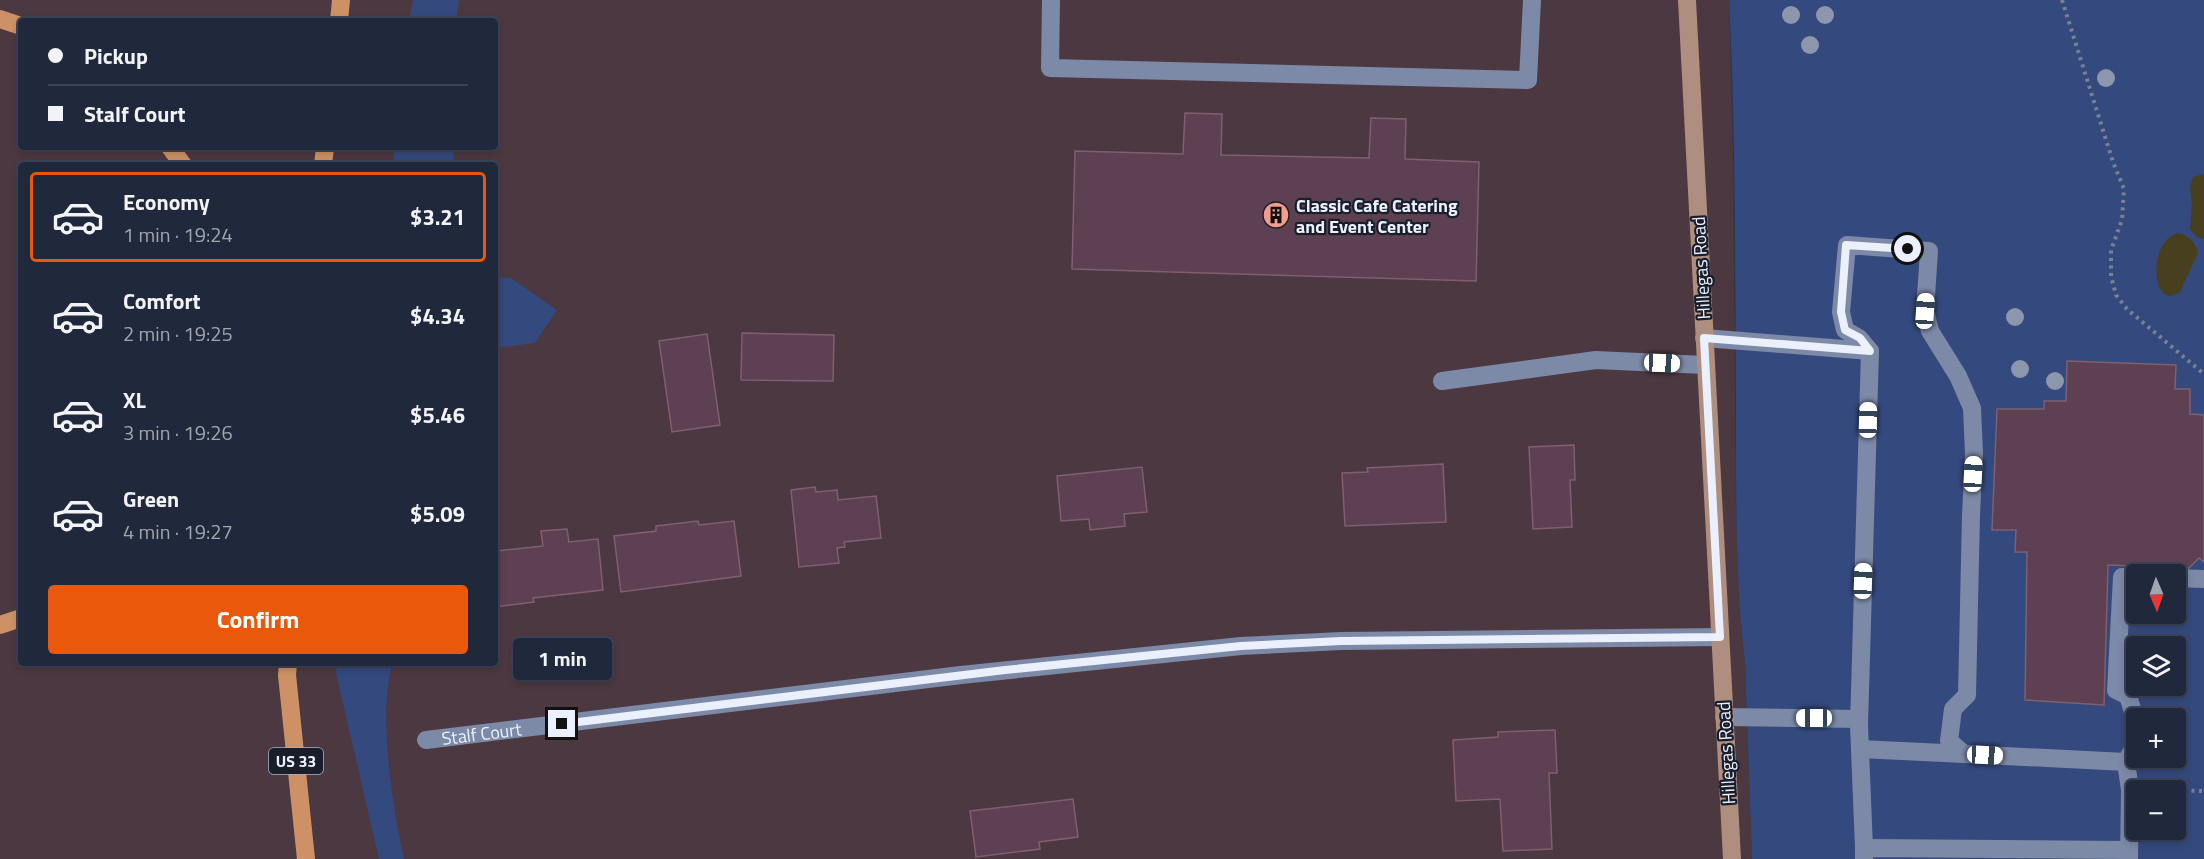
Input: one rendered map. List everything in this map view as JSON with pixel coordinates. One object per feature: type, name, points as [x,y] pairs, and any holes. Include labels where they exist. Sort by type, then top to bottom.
[{"type":"highway","points":[[339,18],[341,0]]},
{"type":"highway","points":[[0,19],[18,25]]},
{"type":"highway","points":[[0,626],[18,619]]},
{"type":"highway","name":"US 33","points":[[288,666],[306,859]]},
{"type":"main road","name":"Hillegas Road","points":[[1687,0],[1732,859]]},
{"type":"street","points":[[1051,0],[1050,68],[1528,80],[1532,0]]},
{"type":"street","points":[[1964,754],[1949,741],[1953,709],[1967,695],[1974,453],[1972,408],[1958,376],[1930,331],[1925,311],[1929,250],[1846,245],[1841,312],[1845,330],[1860,338],[1870,351],[1859,719],[1864,853],[2129,854]]},
{"type":"street","points":[[1704,338],[1870,351]]},
{"type":"street","points":[[1442,381],[1596,360],[1706,364]]},
{"type":"street","points":[[2126,577],[2122,577],[2116,690],[2128,696],[2132,708]]},
{"type":"street","points":[[2186,578],[2204,579]]},
{"type":"street","name":"Stalf Court","points":[[426,740],[1005,670],[1241,646],[1341,641],[1720,637]]},
{"type":"street","points":[[1724,717],[1859,719]]},
{"type":"street","points":[[1860,749],[2126,762]]},
{"type":"path","points":[[2062,0],[2113,162],[2124,189],[2122,220],[2111,250],[2111,276],[2116,295],[2127,309],[2204,374]]},
{"type":"path","points":[[2186,791],[2204,791]]},
{"type":"shaded area","points":[[0,0],[1729,0],[1733,149],[1736,519],[1745,662],[1752,859],[0,859]]},
{"type":"shaded area","points":[[413,0],[459,0],[456,18],[410,18]]},
{"type":"shaded area","points":[[1729,0],[2204,0],[2204,859],[1752,859],[1745,662],[1739,598],[1737,533],[1733,101]]},
{"type":"shaded area","points":[[394,150],[453,150],[454,162],[394,162]]},
{"type":"shaded area","points":[[498,277],[511,278],[557,310],[535,343],[498,348]]},
{"type":"shaded area","points":[[337,666],[392,666],[386,707],[388,760],[404,859],[379,859],[336,673]]},
{"type":"sand","points":[[2204,174],[2204,239],[2197,237],[2190,229],[2192,206],[2190,187],[2193,177]]},
{"type":"sand","points":[[2178,233],[2191,240],[2198,253],[2180,292],[2170,296],[2163,293],[2158,284],[2157,260],[2168,238]]},
{"type":"building","name":"Classic Cafe Catering and Event Center","points":[[1185,113],[1222,114],[1221,155],[1369,158],[1371,118],[1406,119],[1405,159],[1479,162],[1476,281],[1072,269],[1075,151],[1183,154]]},
{"type":"building","points":[[742,333],[834,335],[833,381],[741,380]]},
{"type":"building","points":[[707,334],[720,425],[672,432],[659,341]]},
{"type":"building","points":[[2067,361],[2176,365],[2175,389],[2190,389],[2190,414],[2204,415],[2204,562],[2199,558],[2189,568],[2186,568],[2186,564],[2108,565],[2104,705],[2025,700],[2027,552],[2015,552],[2016,530],[1992,530],[1997,409],[2044,409],[2044,401],[2066,401]]},
{"type":"building","points":[[1574,445],[1575,480],[1570,480],[1572,527],[1533,529],[1529,447]]},
{"type":"building","points":[[1443,464],[1446,522],[1345,526],[1342,473],[1368,472],[1367,468]]},
{"type":"building","points":[[1142,467],[1147,512],[1124,514],[1125,526],[1090,530],[1089,519],[1061,521],[1057,476]]},
{"type":"building","points":[[815,487],[816,492],[837,490],[838,500],[876,496],[881,538],[844,542],[845,547],[837,548],[839,563],[799,567],[791,490]]},
{"type":"building","points":[[698,521],[699,525],[734,521],[741,576],[621,592],[614,536],[656,531],[656,526]]},
{"type":"building","points":[[567,529],[569,542],[598,539],[603,590],[533,598],[534,602],[498,607],[498,551],[543,546],[541,531]]},
{"type":"building","points":[[1555,730],[1557,773],[1549,773],[1552,849],[1503,851],[1500,799],[1456,801],[1453,740],[1498,737],[1498,732]]},
{"type":"building","points":[[1073,799],[1078,837],[1039,842],[1040,849],[976,857],[970,811]]},
{"type":"place","name":"Classic Cafe Catering and Event Center","points":[[1276,215]]},
{"type":"route","points":[[562,724],[1005,670],[1241,646],[1341,641],[1720,637],[1704,338],[1870,351],[1860,338],[1845,330],[1841,312],[1846,245],[1908,249]]}]
